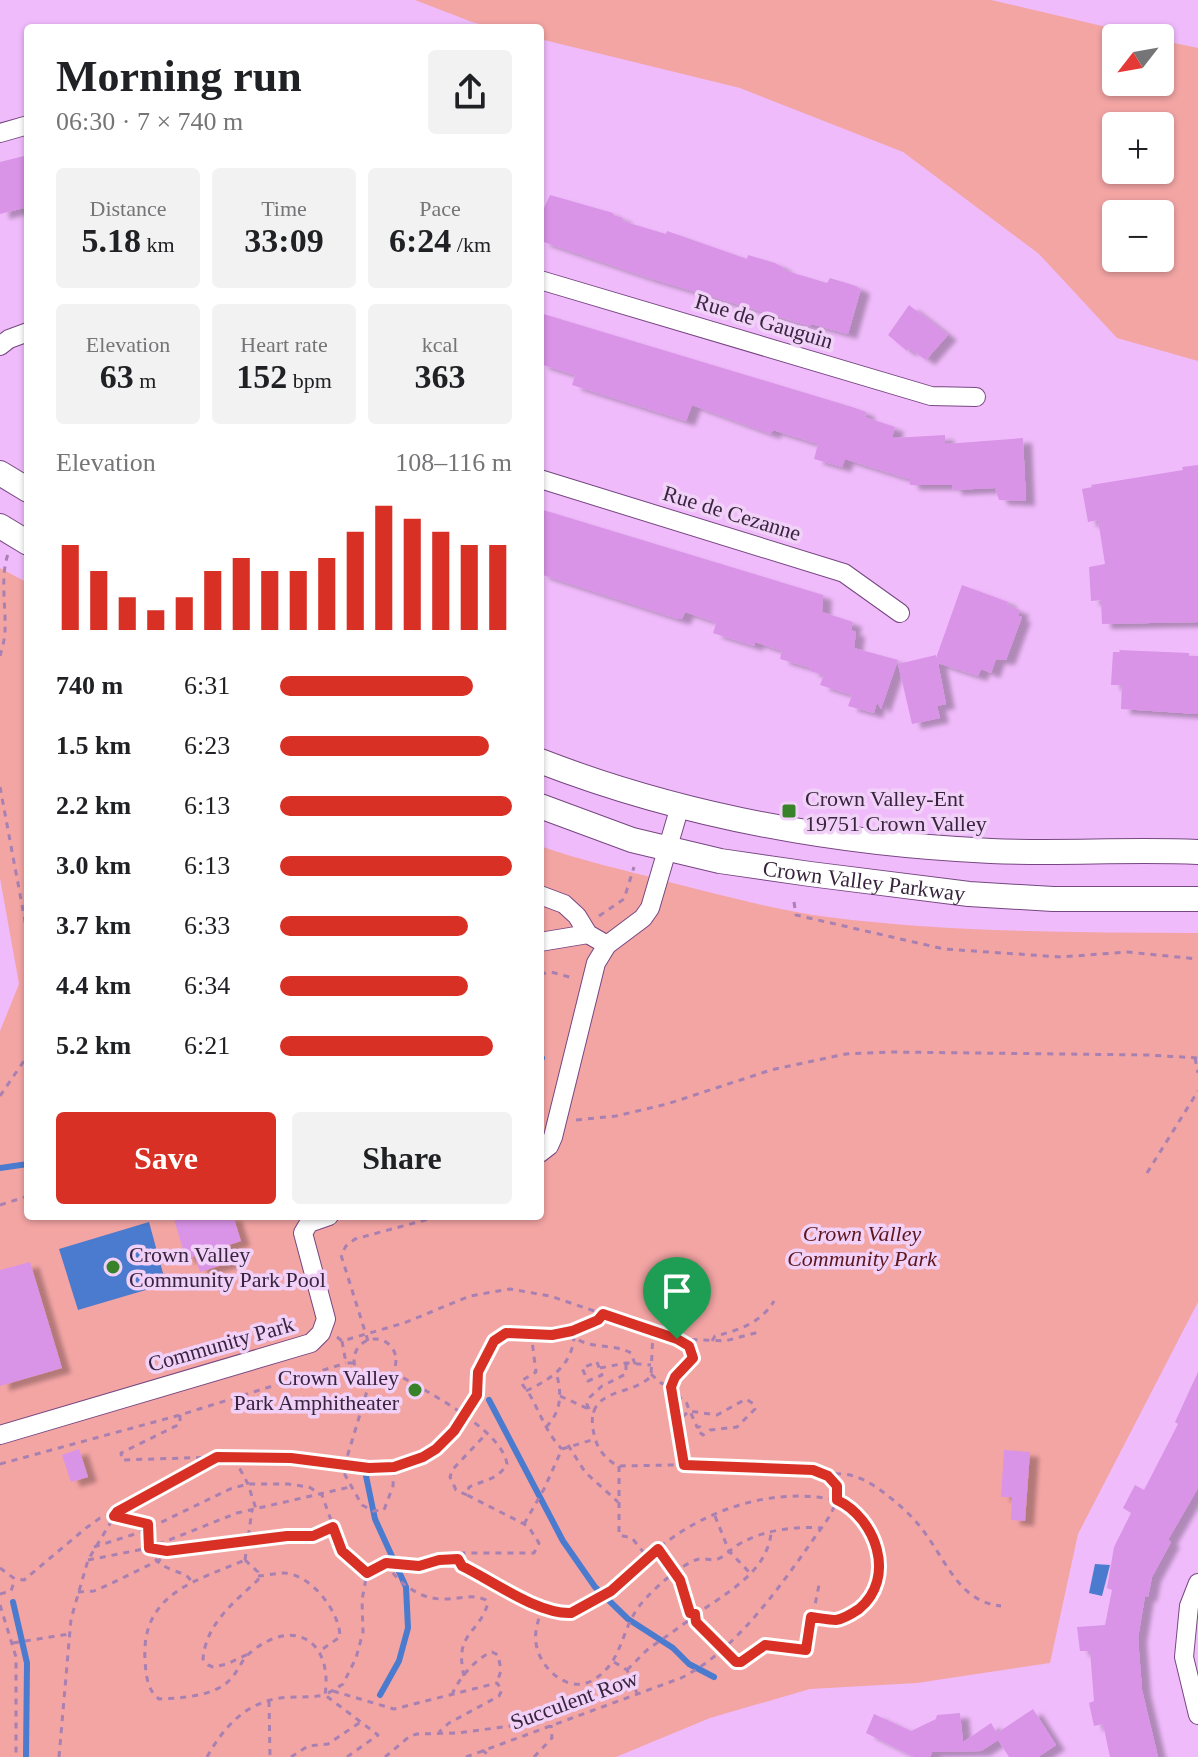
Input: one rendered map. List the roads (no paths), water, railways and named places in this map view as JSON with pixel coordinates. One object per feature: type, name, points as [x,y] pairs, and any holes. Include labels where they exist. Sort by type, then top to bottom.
[{"type":"main road","points":[[0,473],[24,488]]},
{"type":"main road","name":"Crown Valley Parkway","points":[[544,762],[649,799],[827,837],[993,851],[1198,852]]},
{"type":"main road","name":"Crown Valley Parkway","points":[[544,807],[632,840],[720,861],[969,894],[1053,899],[1198,899]]},
{"type":"street","points":[[0,133],[24,126]]},
{"type":"street","name":"Rue de Gauguin","points":[[544,281],[931,396],[976,397]]},
{"type":"street","points":[[0,346],[24,333]]},
{"type":"street","name":"Rue de Cezanne","points":[[544,480],[844,573],[900,613]]},
{"type":"street","points":[[544,1150],[565,1117],[587,991],[596,963],[607,945],[643,918],[650,908],[680,806]]},
{"type":"street","points":[[544,896],[564,904],[577,916],[588,934],[607,945]]},
{"type":"street","points":[[544,941],[588,934]]},
{"type":"street","name":"Community Park","points":[[0,1435],[311,1343],[323,1329],[326,1319],[303,1233],[309,1223],[318,1220]]},
{"type":"street","points":[[1198,1583],[1189,1606],[1184,1657],[1198,1715]]},
{"type":"water","name":"Crown Valley Community Park Pool","points":[[149,1222],[166,1284],[78,1310],[59,1249]]},
{"type":"water","points":[[1095,1564],[1110,1565],[1102,1596],[1089,1593]]},
{"type":"waterway","points":[[0,1168],[24,1165]]},
{"type":"waterway","points":[[489,1400],[563,1541],[595,1587],[628,1619],[673,1648],[689,1664],[714,1677]]},
{"type":"waterway","points":[[366,1476],[375,1519],[406,1587],[408,1628],[399,1661],[380,1695]]},
{"type":"waterway","points":[[13,1602],[27,1663],[26,1757]]},
{"type":"place","name":"Crown Valley-Ent 19751 Crown Valley","points":[[789,811]]},
{"type":"place","name":"Crown Valley Community Park Pool","points":[[113,1267]]},
{"type":"place","name":"Crown Valley Park Amphitheater","points":[[415,1390]]},
{"type":"park label","name":"Crown Valley Community Park","points":[[862,1246]]}]
